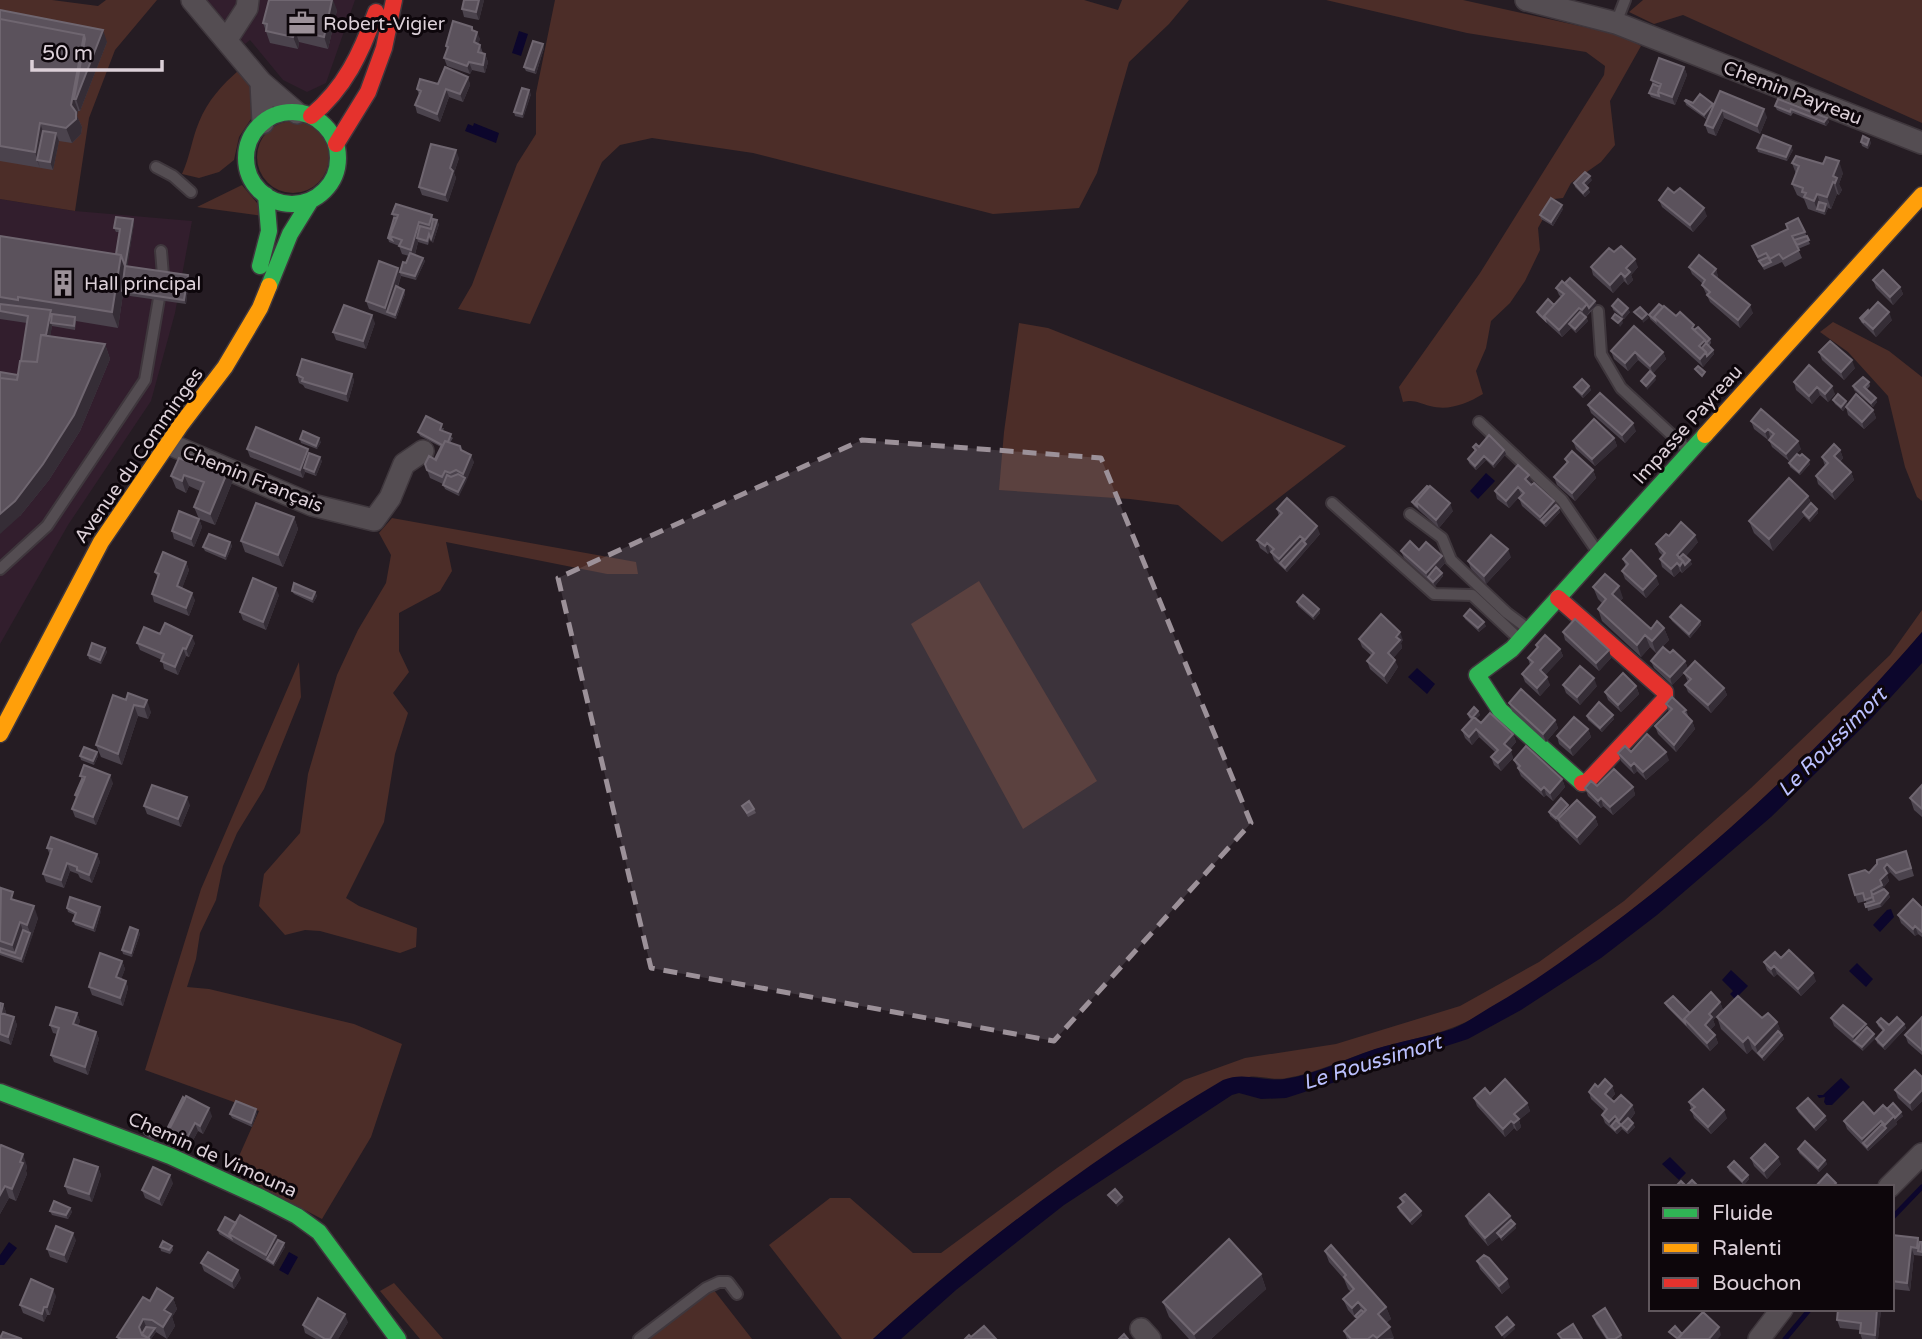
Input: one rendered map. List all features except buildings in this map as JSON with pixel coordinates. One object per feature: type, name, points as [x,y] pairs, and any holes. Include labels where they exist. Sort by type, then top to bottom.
[{"type":"main road","points":[[304,114],[332,100],[350,75],[380,0]]},
{"type":"main road","points":[[336,144],[368,92],[384,48],[394,0]]},
{"type":"main road","points":[[282,113],[304,114],[327,128],[336,144],[338,162],[333,179],[322,193],[311,200],[288,203],[266,195],[251,178],[247,160],[250,140],[262,123],[282,113]]},
{"type":"main road","points":[[251,286],[270,236],[266,195]]},
{"type":"main road","name":"Impasse Payreau","points":[[1558,598],[1665,692],[1665,699],[1587,782],[1581,783],[1500,710],[1476,675],[1512,649],[1598,553],[1922,195]]},
{"type":"main road","name":"Avenue du Comminges","points":[[0,734],[101,542],[225,367],[260,308],[290,234],[311,200]]},
{"type":"main road","name":"Avenue du Comminges","points":[[216,351],[240,310]]},
{"type":"main road","name":"Avenue du Comminges","points":[[73,561],[127,476],[201,372]]},
{"type":"main road","points":[[0,702],[12,677]]},
{"type":"main road","name":"Chemin de Vimouna","points":[[0,1092],[117,1133],[303,1219],[319,1232],[398,1339]]},
{"type":"street","points":[[192,0],[261,82],[304,114]]},
{"type":"street","points":[[227,39],[247,8],[248,0]]},
{"type":"street","name":"Chemin Payreau","points":[[1526,0],[1616,23],[1922,143]]},
{"type":"street","points":[[261,82],[262,123]]},
{"type":"street","name":"Chemin Français","points":[[169,444],[312,505],[374,520],[390,498],[404,464],[423,451]]},
{"type":"street","points":[[1891,1185],[1922,1154]]},
{"type":"street","points":[[1759,1339],[1780,1311]]},
{"type":"lane","points":[[1616,23],[1625,0]]},
{"type":"lane","points":[[156,167],[173,176],[191,192]]},
{"type":"lane","points":[[0,569],[47,526],[145,380],[163,275],[161,251]]},
{"type":"lane","points":[[1598,311],[1601,354],[1621,388],[1690,452]]},
{"type":"lane","points":[[1479,422],[1562,500],[1598,553]]},
{"type":"lane","points":[[1332,503],[1434,594],[1472,595],[1525,635]]},
{"type":"lane","points":[[1410,514],[1442,538],[1451,561],[1507,613],[1525,635]]},
{"type":"lane","points":[[639,1339],[706,1288],[719,1282],[728,1282],[737,1294]]},
{"type":"highlighted area","points":[[862,440],[1101,458],[1251,823],[1054,1041],[651,968],[558,578]]},
{"type":"shaded area","points":[[0,0],[52,0],[98,6],[106,0],[157,0],[115,50],[89,118],[75,211],[0,199]]},
{"type":"shaded area","points":[[207,0],[355,0],[326,83],[307,92],[283,80],[250,40],[245,44]]},
{"type":"shaded area","points":[[555,0],[1084,0],[1118,10],[1122,0],[1189,0],[1169,24],[1129,62],[1097,173],[1079,208],[993,214],[753,153],[652,138],[620,145],[602,162],[530,324],[458,309],[472,285],[517,164],[536,134],[536,93]]},
{"type":"shaded area","points":[[1326,0],[1463,0],[1625,36],[1641,46],[1610,101],[1615,145],[1601,162],[1571,183],[1563,198],[1554,199],[1538,228],[1540,250],[1525,281],[1510,303],[1491,321],[1486,348],[1476,371],[1483,394],[1464,404],[1444,408],[1413,401],[1403,402],[1399,387],[1480,273],[1604,75],[1605,66],[1586,52],[1467,33]]},
{"type":"shaded area","points":[[1643,0],[1922,0],[1922,123],[1683,15],[1654,24],[1629,12]]},
{"type":"shaded area","points":[[239,70],[256,91],[255,113],[239,137],[234,160],[219,172],[199,178],[182,174],[203,114],[216,93]]},
{"type":"shaded area","points":[[293,121],[307,124],[319,131],[326,143],[329,157],[326,171],[319,183],[307,190],[293,193],[279,190],[267,183],[260,171],[257,157],[260,143],[267,131],[279,124]]},
{"type":"shaded area","points":[[242,185],[257,203],[263,216],[197,207]]},
{"type":"shaded area","points":[[0,199],[75,211],[192,221],[175,313],[151,401],[68,525],[0,644]]},
{"type":"shaded area","points":[[1833,322],[1889,351],[1922,377],[1922,501],[1917,497],[1905,467],[1888,396],[1848,352],[1820,332]]},
{"type":"shaded area","points":[[1019,323],[1048,328],[1346,446],[1222,542],[1178,505],[999,490]]},
{"type":"shaded area","points":[[392,518],[636,562],[638,574],[607,574],[446,542],[452,571],[440,591],[399,613],[399,651],[409,672],[393,693],[408,713],[395,754],[384,822],[346,898],[359,906],[417,928],[416,947],[400,953],[320,931],[305,930],[285,935],[259,906],[264,874],[300,833],[308,774],[337,675],[358,630],[386,583],[391,555],[379,533]]},
{"type":"shaded area","points":[[979,581],[1097,781],[1023,829],[911,624]]},
{"type":"shaded area","points":[[1922,610],[1922,632],[1815,748],[1738,821],[1599,935],[1486,1011],[1443,1031],[1373,1050],[1309,1073],[1282,1079],[1249,1077],[1229,1085],[1107,1157],[1025,1213],[948,1274],[873,1339],[842,1339],[769,1245],[830,1198],[850,1198],[913,1253],[941,1253],[1184,1080],[1245,1058],[1336,1044],[1460,1006],[1539,962],[1624,901],[1751,788],[1890,655]]},
{"type":"shaded area","points":[[299,662],[301,697],[264,789],[237,833],[223,866],[216,900],[200,933],[196,959],[187,987],[209,989],[354,1024],[402,1044],[371,1137],[322,1219],[232,1172],[259,1111],[145,1070],[201,889]]},
{"type":"shaded area","points":[[394,1283],[443,1339],[420,1339],[380,1291]]},
{"type":"shaded area","points":[[713,1289],[752,1339],[647,1339]]},
{"type":"water","points":[[519,31],[528,34],[521,56],[512,53]]},
{"type":"water","points":[[474,123],[499,133],[496,143],[465,131],[468,124],[473,126]]},
{"type":"water","points":[[1486,473],[1495,481],[1478,499],[1470,491]]},
{"type":"water","name":"Le Roussimort","points":[[1922,632],[1922,663],[1871,719],[1771,817],[1657,915],[1601,958],[1521,1010],[1468,1039],[1286,1098],[1261,1099],[1239,1093],[1232,1095],[1064,1205],[956,1290],[901,1339],[873,1339],[955,1268],[1041,1201],[1176,1108],[1223,1080],[1238,1076],[1277,1080],[1297,1077],[1375,1049],[1452,1029],[1540,977],[1666,882],[1756,805],[1840,722]]},
{"type":"water","points":[[1417,668],[1435,684],[1427,694],[1408,677]]},
{"type":"water","points":[[1891,909],[1894,917],[1880,932],[1873,925]]},
{"type":"water","points":[[1857,963],[1873,979],[1866,987],[1849,971]]},
{"type":"water","points":[[1731,970],[1748,986],[1735,999],[1730,994],[1733,991],[1722,980]]},
{"type":"water","points":[[1841,1078],[1850,1087],[1832,1105],[1826,1105],[1825,1097],[1819,1098],[1817,1095],[1823,1095]]},
{"type":"water","points":[[1670,1157],[1686,1173],[1679,1180],[1662,1164]]},
{"type":"water","points":[[9,1242],[17,1248],[4,1265],[0,1265],[0,1255]]},
{"type":"water","points":[[289,1252],[298,1257],[288,1275],[279,1270]]},
{"type":"waterway","points":[[1894,1216],[1922,1187]]},
{"type":"waterway","points":[[1785,1339],[1808,1311]]},
{"type":"traffic: fast","points":[[292,112],[309,116],[324,126],[334,141],[338,158],[334,175],[324,190],[309,200],[292,204],[275,200],[260,190],[250,175],[246,158],[250,141],[260,126],[275,116],[292,112]]},
{"type":"traffic: fast","points":[[260,266],[269,231],[266,195]]},
{"type":"traffic: fast","points":[[269,286],[290,234],[311,200]]},
{"type":"traffic: fast","points":[[1582,783],[1500,710],[1477,675],[1512,649],[1705,435]]},
{"type":"traffic: fast","points":[[0,1092],[170,1156],[297,1216],[319,1232],[398,1339]]},
{"type":"traffic: slow","points":[[1705,435],[1922,195]]},
{"type":"traffic: slow","points":[[0,734],[101,542],[180,426],[225,367],[260,308],[269,286]]},
{"type":"traffic: jam","points":[[336,144],[368,92],[384,48],[394,0]]},
{"type":"traffic: jam","points":[[311,116],[343,82],[376,12]]},
{"type":"traffic: jam","points":[[1558,598],[1665,692],[1665,699],[1587,782],[1582,783]]},
{"type":"place","name":"Robert-Vigier","points":[[302,23]]},
{"type":"place","name":"Hall principal","points":[[63,283]]}]
